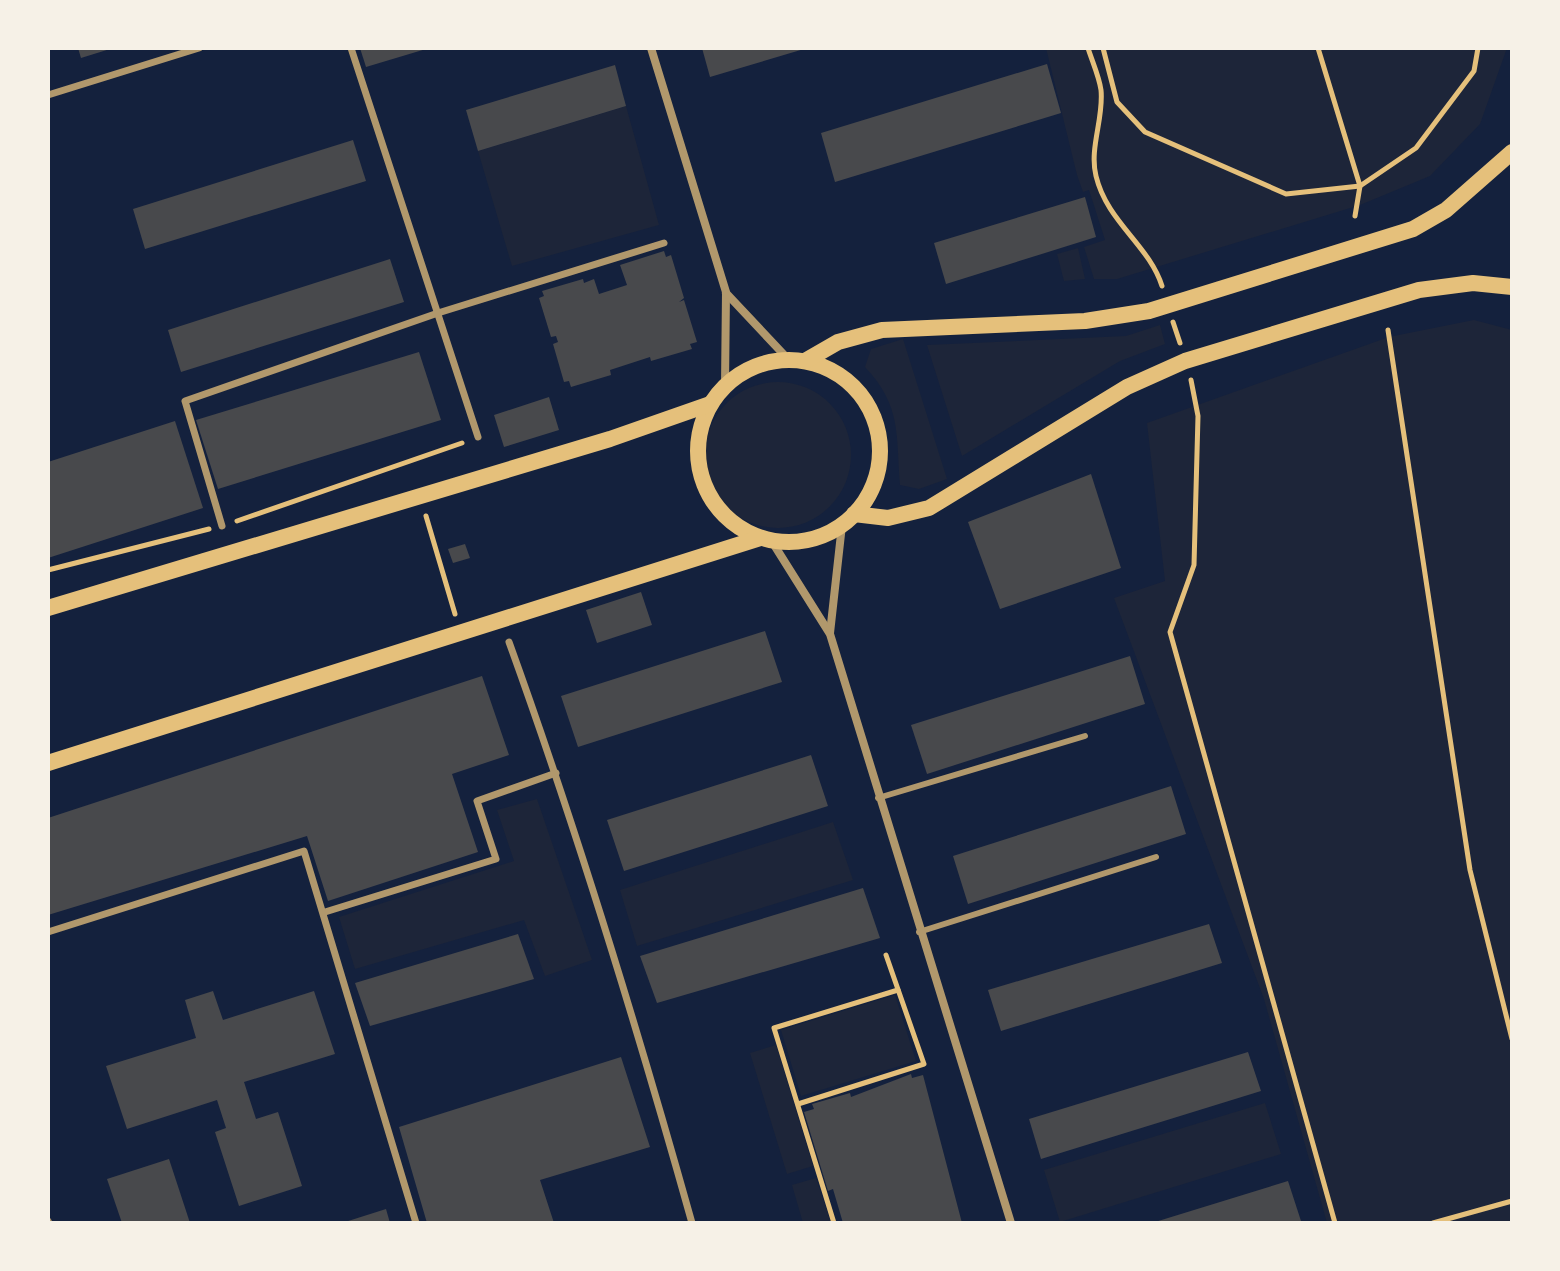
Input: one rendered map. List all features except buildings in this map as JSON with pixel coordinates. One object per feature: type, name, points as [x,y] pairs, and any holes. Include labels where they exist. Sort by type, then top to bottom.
[{"type":"main road","points":[[805,361],[838,342],[882,330],[1097,320],[1183,304],[1413,229],[1446,210],[1512,152]]},
{"type":"main road","points":[[48,763],[460,631],[766,539],[808,540],[848,520],[888,518],[929,508],[1127,387],[1185,361],[1419,290],[1473,283],[1512,287]]},
{"type":"main road","points":[[766,539],[726,516],[703,483],[697,456],[700,429],[710,404],[725,385],[754,367],[788,359],[832,370],[854,387],[871,410],[879,437],[879,465],[871,492],[848,520]]},
{"type":"main road","points":[[48,608],[610,439],[710,404]]},
{"type":"street","points":[[48,95],[199,48]]},
{"type":"street","points":[[351,48],[478,437]]},
{"type":"street","points":[[651,48],[726,292],[725,385]]},
{"type":"street","points":[[222,526],[185,401],[438,313],[664,243]]},
{"type":"street","points":[[726,292],[788,359]]},
{"type":"street","points":[[830,634],[848,520]]},
{"type":"street","points":[[766,539],[830,634],[919,932],[1011,1223]]},
{"type":"street","points":[[509,642],[556,773],[638,1033],[692,1223]]},
{"type":"street","points":[[325,912],[496,859],[477,801],[556,773]]},
{"type":"street","points":[[48,932],[304,851],[325,912],[416,1223]]},
{"type":"lane","points":[[878,798],[1085,736]]},
{"type":"lane","points":[[919,932],[1156,857]]},
{"type":"path","points":[[1088,48],[1101,90],[1096,176],[1106,203],[1129,239],[1155,265],[1159,278]]},
{"type":"path","points":[[1103,48],[1117,102],[1145,132],[1286,194],[1360,186],[1416,148],[1474,71],[1478,48]]},
{"type":"path","points":[[1318,48],[1360,186],[1355,216]]},
{"type":"path","points":[[1388,330],[1470,870],[1512,1039]]},
{"type":"path","points":[[1195,392],[1198,416],[1194,565],[1170,632],[1335,1223]]},
{"type":"path","points":[[48,570],[222,526],[478,437]]},
{"type":"path","points":[[413,461],[460,631]]},
{"type":"path","points":[[798,1104],[924,1064],[886,955]]},
{"type":"path","points":[[834,1223],[774,1028],[898,990]]},
{"type":"path","points":[[1433,1223],[1512,1201]]},
{"type":"shaded area","points":[[1046,48],[1507,48],[1480,124],[1430,176],[1360,205],[1117,279],[1094,279],[1084,247],[1105,240],[1089,190],[1083,192],[1077,175]]},
{"type":"shaded area","points":[[626,106],[659,225],[512,266],[478,151]]},
{"type":"shaded area","points":[[1078,248],[1085,279],[1064,281],[1057,254]]},
{"type":"shaded area","points":[[1474,320],[1512,330],[1512,1223],[1327,1223],[1264,999],[1114,598],[1165,581],[1147,423],[1389,337]]},
{"type":"shaded area","points":[[1160,325],[1165,344],[1120,361],[962,456],[927,345],[1126,336]]},
{"type":"shaded area","points":[[903,339],[947,479],[919,489],[900,485],[895,422],[886,395],[865,367],[871,349]]},
{"type":"shaded area","points":[[778,382],[806,388],[829,404],[845,427],[851,455],[845,483],[829,506],[806,522],[778,528],[750,522],[727,506],[711,483],[705,455],[711,427],[727,404],[750,388]]},
{"type":"shaded area","points":[[537,799],[592,960],[545,976],[524,920],[355,969],[339,917],[514,861],[497,810]]},
{"type":"shaded area","points":[[833,822],[853,880],[637,946],[620,890]]},
{"type":"shaded area","points":[[895,995],[916,1061],[801,1096],[781,1030]]},
{"type":"shaded area","points":[[776,1045],[813,1166],[787,1174],[750,1053]]},
{"type":"shaded area","points":[[1265,1103],[1281,1154],[1060,1222],[1044,1170]]},
{"type":"shaded area","points":[[816,1178],[831,1223],[803,1223],[792,1185]]}]
